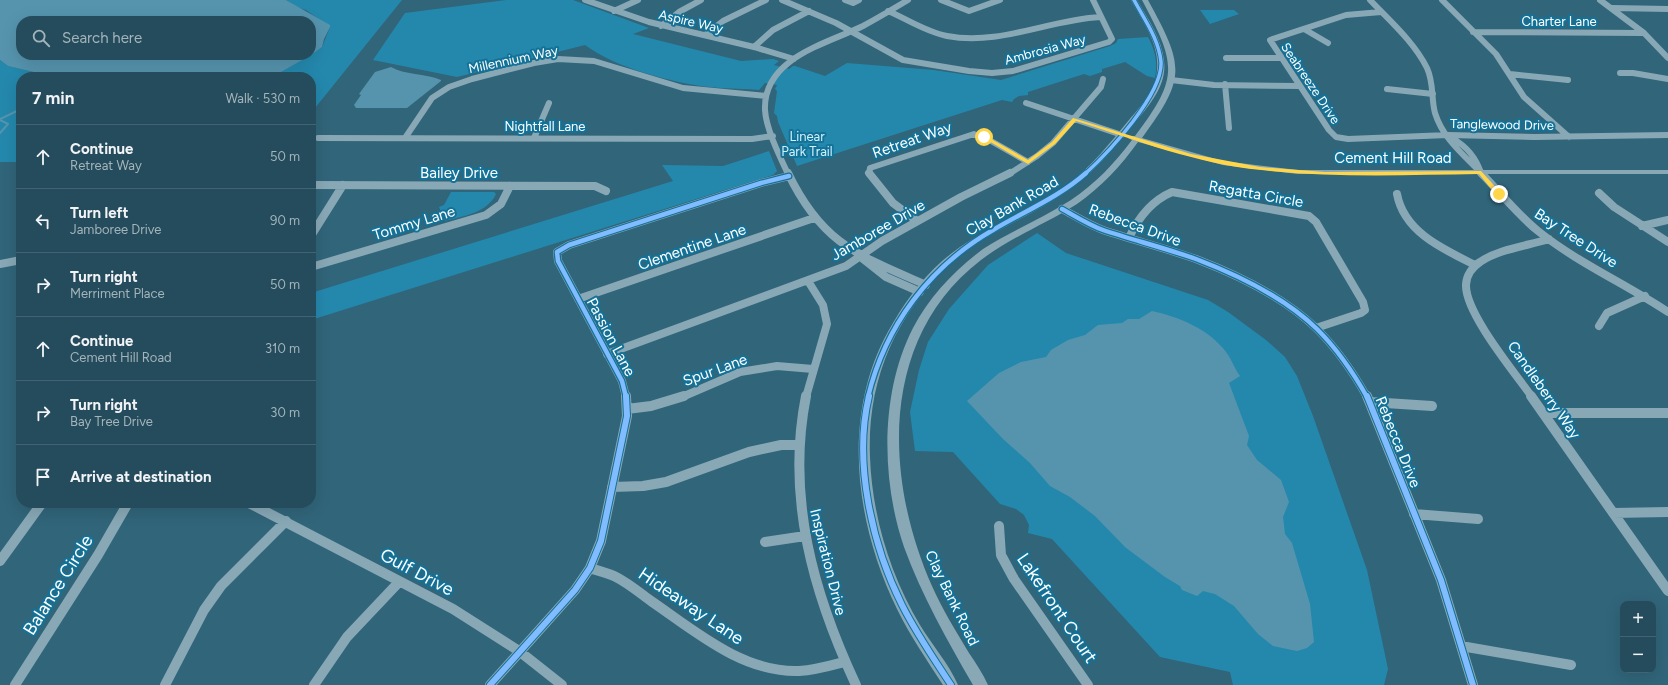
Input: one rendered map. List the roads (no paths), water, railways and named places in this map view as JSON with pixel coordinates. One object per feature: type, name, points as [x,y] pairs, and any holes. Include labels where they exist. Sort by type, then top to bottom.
[{"type":"street","name":"Aspire Way","points":[[585,0],[662,26],[754,47],[794,58]]},
{"type":"street","points":[[614,11],[638,0]]},
{"type":"street","points":[[662,26],[679,12],[701,0]]},
{"type":"street","points":[[705,36],[723,21],[766,0]]},
{"type":"street","points":[[782,0],[832,20],[851,31]]},
{"type":"street","points":[[845,0],[853,3],[860,0]]},
{"type":"street","points":[[908,0],[851,31],[816,46],[794,58],[783,68],[771,84],[766,96],[765,115],[789,176],[801,200],[814,218],[839,242],[860,256],[866,263],[886,277],[923,288]]},
{"type":"street","points":[[941,0],[963,10],[969,11],[1000,0]]},
{"type":"street","name":"Ambrosia Way","points":[[851,31],[894,56],[908,61],[969,72],[998,73],[1018,70],[1109,42],[1112,39],[1100,18],[1093,0]]},
{"type":"street","name":"Clay Bank Road","points":[[951,685],[897,595],[875,530],[866,471],[866,416],[872,379],[893,330],[923,288],[944,264],[978,238],[999,225],[1048,200],[1081,178],[1122,135],[1154,92],[1160,81],[1160,55],[1134,0]]},
{"type":"street","name":"Clay Bank Road","points":[[981,685],[943,622],[926,586],[904,525],[897,495],[892,444],[893,418],[898,383],[914,336],[929,310],[947,286],[974,260],[992,247],[1012,234],[1062,209],[1096,185],[1112,170],[1163,103],[1172,77],[1169,48],[1145,0]]},
{"type":"street","name":"Bay Tree Drive","points":[[1370,0],[1422,59],[1429,71],[1437,117],[1451,142],[1468,162],[1481,173],[1515,211],[1549,239],[1582,260],[1645,296],[1668,312]]},
{"type":"street","points":[[1442,0],[1496,54],[1510,74],[1516,87],[1524,97],[1569,137]]},
{"type":"street","points":[[1600,0],[1644,33],[1668,58]]},
{"type":"street","points":[[1612,8],[1668,9]]},
{"type":"street","points":[[754,47],[778,27],[809,11]]},
{"type":"street","points":[[888,11],[929,31],[947,36],[971,39],[1004,36],[1066,19],[1100,18]]},
{"type":"street","points":[[1304,29],[1346,15],[1381,12]]},
{"type":"street","points":[[1304,29],[1328,42]]},
{"type":"street","name":"Seabreeze Drive","points":[[1304,29],[1270,40],[1329,130],[1336,137]]},
{"type":"street","name":"Charter Lane","points":[[1473,32],[1644,33]]},
{"type":"street","points":[[1226,58],[1281,58]]},
{"type":"street","name":"Millennium Way","points":[[405,138],[432,98],[449,87],[472,79],[534,63],[558,59],[594,61],[683,88],[766,96]]},
{"type":"street","points":[[1620,74],[1633,73],[1668,79]]},
{"type":"street","points":[[1510,74],[1568,80]]},
{"type":"street","points":[[1172,77],[1225,84],[1300,86]]},
{"type":"street","name":"Jamboree Drive","points":[[607,354],[846,266],[917,221],[1003,177],[1028,162],[1054,143],[1075,120],[1102,87],[1103,79]]},
{"type":"street","points":[[1225,84],[1229,128]]},
{"type":"street","points":[[1387,88],[1433,94]]},
{"type":"street","points":[[534,138],[548,103]]},
{"type":"street","points":[[1026,103],[1122,135]]},
{"type":"street","name":"Retreat Way","points":[[917,221],[889,199],[869,174],[870,168],[974,134],[984,137],[1028,162]]},
{"type":"street","name":"Cement Hill Road","points":[[1122,135],[1206,159],[1279,171],[1325,173],[1668,172]]},
{"type":"street","name":"Tanglewood Drive","points":[[1336,137],[1348,139],[1404,138],[1448,135],[1569,137],[1668,135]]},
{"type":"street","name":"Nightfall Lane","points":[[318,138],[752,139],[773,136]]},
{"type":"street","name":"Passion Lane","points":[[490,685],[575,590],[590,568],[601,541],[627,408],[625,388],[557,258],[557,252],[562,248],[789,176]]},
{"type":"street","name":"Bailey Drive","points":[[316,185],[595,186],[606,190]]},
{"type":"street","points":[[316,228],[343,185]]},
{"type":"street","name":"Tommy Lane","points":[[316,266],[486,215],[501,204],[510,186]]},
{"type":"street","name":"Regatta Circle","points":[[1129,238],[1134,226],[1143,214],[1164,196],[1172,192],[1309,216],[1316,222],[1363,302],[1365,310],[1361,313],[1316,328]]},
{"type":"street","points":[[1397,194],[1397,204],[1416,229],[1442,248],[1475,265],[1494,255],[1549,239]]},
{"type":"street","points":[[1599,194],[1614,207],[1668,242]]},
{"type":"street","name":"Rebecca Drive","points":[[1062,209],[1101,229],[1195,259],[1239,277],[1271,294],[1316,328],[1353,372],[1370,402],[1443,588],[1473,685]]},
{"type":"street","name":"Clementine Lane","points":[[578,300],[814,218]]},
{"type":"street","points":[[1642,226],[1668,220]]},
{"type":"street","points":[[0,264],[16,261]]},
{"type":"street","name":"Candleberry Way","points":[[1475,265],[1465,281],[1466,295],[1471,309],[1668,590]]},
{"type":"street","name":"Inspiration Drive","points":[[808,281],[822,301],[827,322],[823,344],[813,370],[805,400],[799,444],[800,503],[805,536],[824,611],[844,662],[856,685]]},
{"type":"street","points":[[1599,326],[1607,313],[1645,296]]},
{"type":"street","name":"Spur Lane","points":[[627,408],[664,403],[740,372],[777,366],[813,370]]},
{"type":"street","points":[[1370,402],[1432,406]]},
{"type":"street","points":[[1544,414],[1668,413]]},
{"type":"street","points":[[612,487],[640,486],[673,480],[752,449],[784,444],[799,444]]},
{"type":"street","points":[[0,561],[38,508]]},
{"type":"street","name":"Balance Circle","points":[[15,685],[98,556],[125,508]]},
{"type":"street","name":"Gulf Drive","points":[[259,508],[453,609],[519,651],[562,685]]},
{"type":"street","points":[[1613,513],[1668,512]]},
{"type":"street","points":[[1414,514],[1478,519]]},
{"type":"street","points":[[165,685],[204,610],[221,586],[286,521]]},
{"type":"street","name":"Lakefront Court","points":[[999,526],[1001,555],[1014,579],[1088,685]]},
{"type":"street","points":[[765,542],[805,536]]},
{"type":"street","name":"Hideaway Lane","points":[[590,568],[621,580],[721,650],[739,659],[764,667],[799,671],[828,668],[844,662]]},
{"type":"street","points":[[314,685],[347,637],[399,582]]},
{"type":"street","points":[[1461,646],[1571,665]]},
{"type":"waterway","points":[[0,119],[16,111]]},
{"type":"waterway","points":[[0,120],[8,124],[0,133]]},
{"type":"park label","name":"Linear Park Trail","points":[[807,144]]}]
